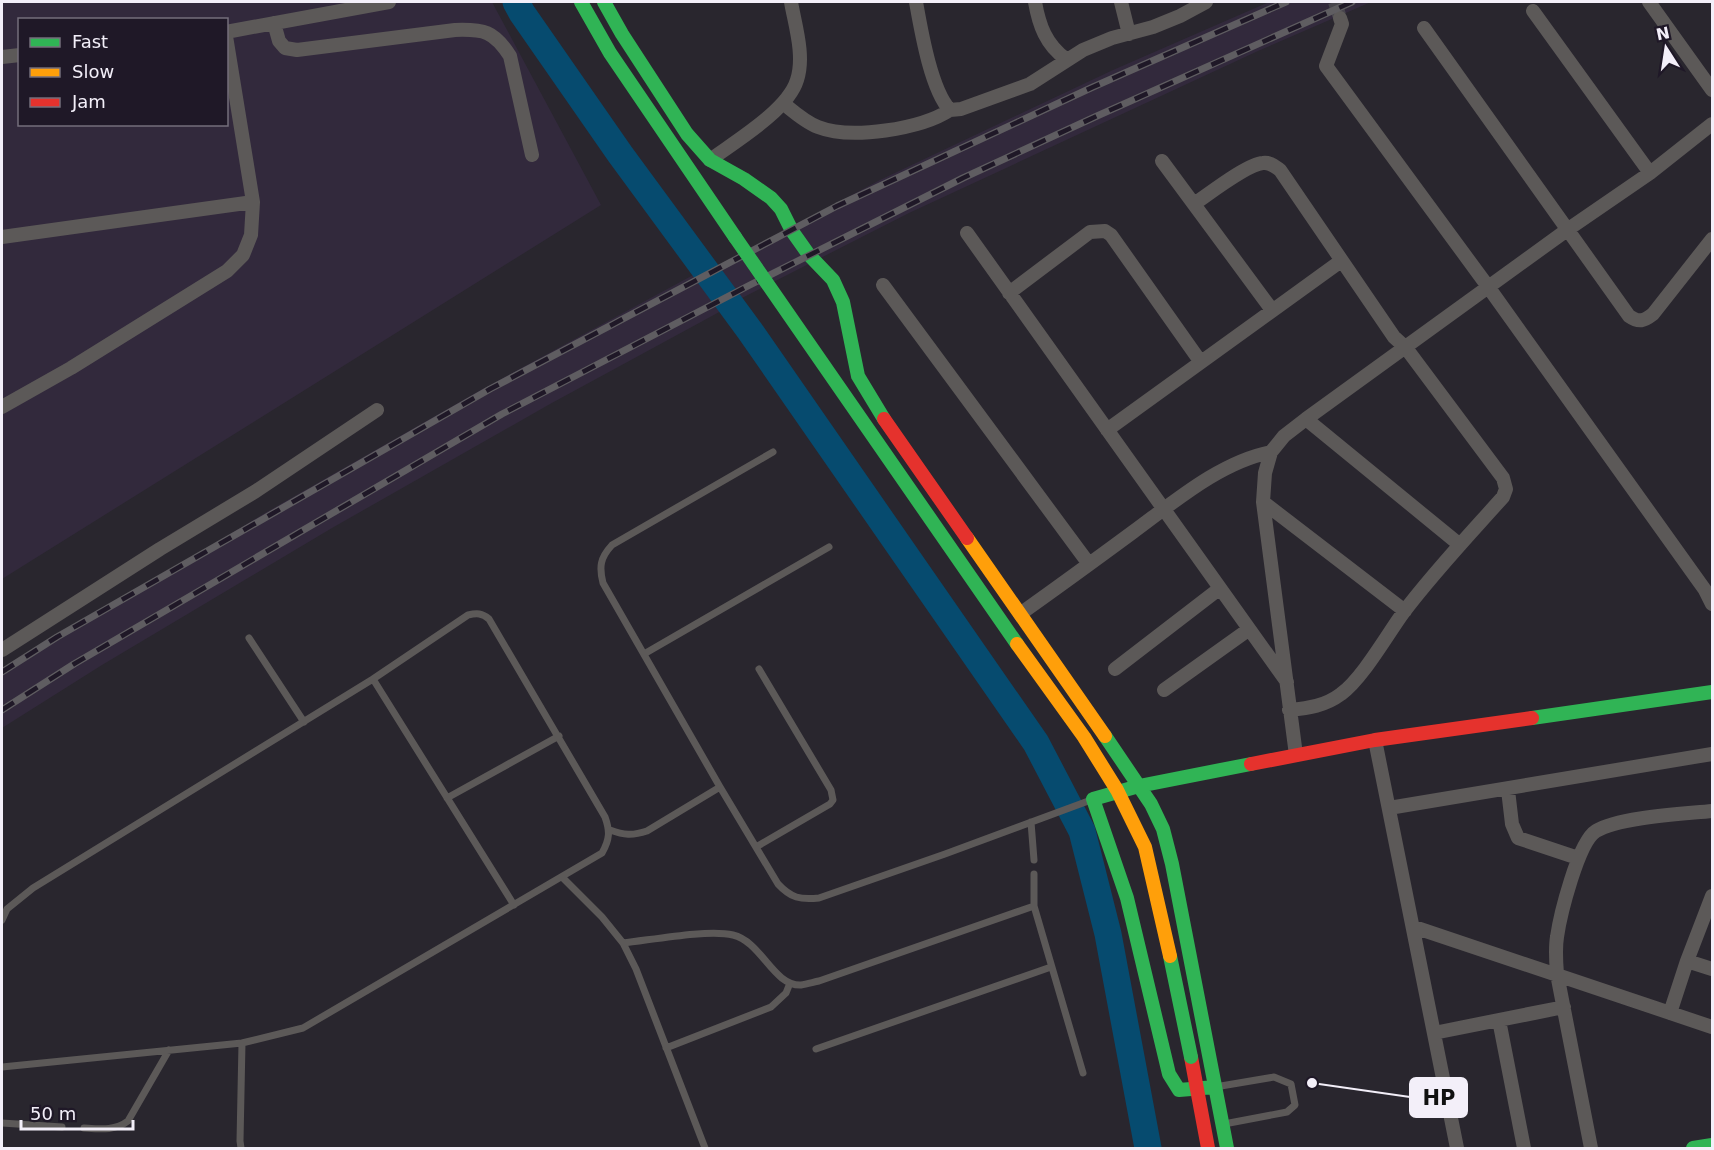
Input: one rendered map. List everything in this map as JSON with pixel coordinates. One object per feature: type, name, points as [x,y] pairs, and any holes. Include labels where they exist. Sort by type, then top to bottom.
[{"type":"street","points":[[228,34],[389,2]]},
{"type":"street","points":[[581,2],[610,53],[1004,626],[1084,737],[1117,790],[1144,847],[1164,926],[1208,1149]]},
{"type":"street","points":[[604,2],[687,134],[710,160],[744,179],[771,198],[781,209],[792,231],[809,255],[832,280],[843,302],[858,376],[863,387],[889,428],[1151,804],[1163,830],[1172,864],[1227,1149]]},
{"type":"street","points":[[710,160],[783,104],[790,96],[798,79],[799,65],[798,42],[791,2]]},
{"type":"street","points":[[916,2],[926,49],[942,102],[950,110]]},
{"type":"street","points":[[1035,2],[1044,34],[1050,45],[1066,59]]},
{"type":"street","points":[[1121,2],[1129,34]]},
{"type":"street","points":[[783,104],[816,126],[830,131],[902,128],[1030,84],[1083,50],[1180,16],[1206,2]]},
{"type":"street","points":[[1649,2],[1713,90]]},
{"type":"street","points":[[1533,11],[1650,173]]},
{"type":"street","points":[[1340,18],[1342,24],[1326,66],[1489,288],[1713,604]]},
{"type":"street","points":[[274,23],[279,41],[285,48],[297,50],[455,30],[476,29],[492,34],[501,42],[510,56],[532,155]]},
{"type":"street","points":[[1424,28],[1629,316],[1636,321],[1645,320],[1653,314],[1713,239]]},
{"type":"street","points":[[2,407],[71,368],[227,271],[243,255],[251,235],[253,202],[228,46]]},
{"type":"street","points":[[2,57],[18,55]]},
{"type":"street","points":[[1296,755],[1263,502],[1265,473],[1271,452],[1284,436],[1306,419],[1567,230],[1650,173],[1713,124]]},
{"type":"street","points":[[1162,161],[1272,310]]},
{"type":"street","points":[[1194,204],[1251,166],[1263,162],[1272,164],[1280,170],[1395,337],[1406,348],[1503,478],[1506,489],[1503,497],[1405,611],[1358,677],[1344,692],[1330,702],[1317,707],[1289,710]]},
{"type":"street","points":[[2,237],[253,202]]},
{"type":"street","points":[[1009,293],[1090,232],[1105,231],[1111,235],[1200,362]]},
{"type":"street","points":[[967,233],[1219,590],[1287,682]]},
{"type":"street","points":[[1107,430],[1341,261]]},
{"type":"street","points":[[883,285],[1089,564]]},
{"type":"street","points":[[2,651],[160,549],[256,491],[377,410]]},
{"type":"street","points":[[1306,419],[1460,545]]},
{"type":"street","points":[[1020,614],[1164,509],[1229,465],[1271,452]]},
{"type":"street","points":[[1263,502],[1405,611]]},
{"type":"street","points":[[1115,669],[1219,590]]},
{"type":"street","points":[[1164,690],[1248,630]]},
{"type":"street","points":[[1215,1087],[1179,1090],[1169,1074],[1127,898],[1086,801],[1139,786],[1375,740],[1713,692]]},
{"type":"street","points":[[1375,740],[1457,1149]]},
{"type":"street","points":[[1389,808],[1508,790],[1713,754]]},
{"type":"street","points":[[1508,790],[1512,824],[1518,838],[1578,858]]},
{"type":"street","points":[[1591,1149],[1557,974],[1557,935],[1581,849],[1594,832],[1622,822],[1713,811]]},
{"type":"street","points":[[1671,1013],[1687,961],[1710,913],[1713,896]]},
{"type":"street","points":[[1414,927],[1713,1027]]},
{"type":"street","points":[[1687,961],[1713,969]]},
{"type":"street","points":[[1434,1033],[1564,1007]]},
{"type":"street","points":[[1499,1020],[1524,1149]]},
{"type":"street","points":[[1692,1149],[1713,1145]]},
{"type":"lane","points":[[773,452],[618,541],[602,556],[600,570],[603,583],[778,884],[788,894],[801,900],[819,898],[1086,801]]},
{"type":"lane","points":[[644,654],[829,547]]},
{"type":"lane","points":[[2,920],[8,909],[33,888],[304,722],[468,615],[475,613],[483,614],[489,619],[605,817],[610,830],[609,842],[602,853],[303,1028],[271,1038],[242,1043],[2,1067]]},
{"type":"lane","points":[[249,638],[304,722]]},
{"type":"lane","points":[[756,847],[830,804],[833,800],[831,790],[759,669]]},
{"type":"lane","points":[[373,679],[514,905]]},
{"type":"lane","points":[[447,798],[558,736]]},
{"type":"lane","points":[[610,830],[623,835],[634,835],[647,831],[720,787]]},
{"type":"lane","points":[[1031,822],[1034,861]]},
{"type":"lane","points":[[1034,874],[1035,906],[1083,1073]]},
{"type":"lane","points":[[562,877],[602,917],[623,943],[636,969],[705,1149]]},
{"type":"lane","points":[[623,943],[709,934],[733,935],[748,941],[781,978],[790,983],[802,985],[1035,906]]},
{"type":"lane","points":[[816,1048],[1051,967]]},
{"type":"lane","points":[[666,1048],[771,1007],[786,993],[790,983]]},
{"type":"lane","points":[[241,1149],[242,1043]]},
{"type":"lane","points":[[84,1128],[114,1128],[128,1120],[169,1050]]},
{"type":"lane","points":[[1215,1087],[1274,1077],[1291,1083],[1295,1105],[1287,1112],[1222,1124]]},
{"type":"lane","points":[[2,1123],[62,1126]]},
{"type":"shaded area","points":[[2,2],[492,2],[601,205],[2,579]]},
{"type":"shaded area","points":[[1269,2],[1371,2],[1258,51],[909,213],[740,299],[719,266],[880,180],[1113,70]]},
{"type":"shaded area","points":[[695,274],[723,310],[550,404],[332,528],[102,665],[2,728],[2,672],[265,513],[479,391]]},
{"type":"waterway","points":[[516,2],[620,154],[750,331],[1036,743],[1082,831],[1108,934],[1148,1148]]},
{"type":"tunnel","points":[[1335,2],[1340,18]]},
{"type":"railway","points":[[2,672],[57,637],[490,389],[837,206],[1093,87],[1286,2]]},
{"type":"railway","points":[[2,710],[74,664],[502,414],[746,287],[963,178],[1352,2]]},
{"type":"traffic: fast","points":[[581,2],[610,53],[735,237]]},
{"type":"traffic: fast","points":[[604,2],[687,134],[710,160],[744,179],[771,198],[781,209],[792,231],[809,255],[833,280],[843,302],[858,376],[884,419]]},
{"type":"traffic: fast","points":[[735,237],[1017,644]]},
{"type":"traffic: fast","points":[[1532,718],[1712,692]]},
{"type":"traffic: fast","points":[[1105,736],[1151,804],[1163,829],[1172,864],[1227,1148]]},
{"type":"traffic: fast","points":[[1215,1087],[1179,1090],[1169,1074],[1127,898],[1093,799],[1139,786],[1251,764]]},
{"type":"traffic: fast","points":[[1170,956],[1191,1057]]},
{"type":"traffic: fast","points":[[1693,1148],[1712,1145]]},
{"type":"traffic: slow","points":[[967,538],[1105,736]]},
{"type":"traffic: slow","points":[[1017,644],[1084,737],[1117,790],[1145,847],[1170,956]]},
{"type":"traffic: jam","points":[[884,419],[967,538]]},
{"type":"traffic: jam","points":[[1251,764],[1375,740],[1532,718]]},
{"type":"traffic: jam","points":[[1191,1057],[1208,1148]]},
{"type":"place","name":"HP","points":[[1312,1083]]}]
